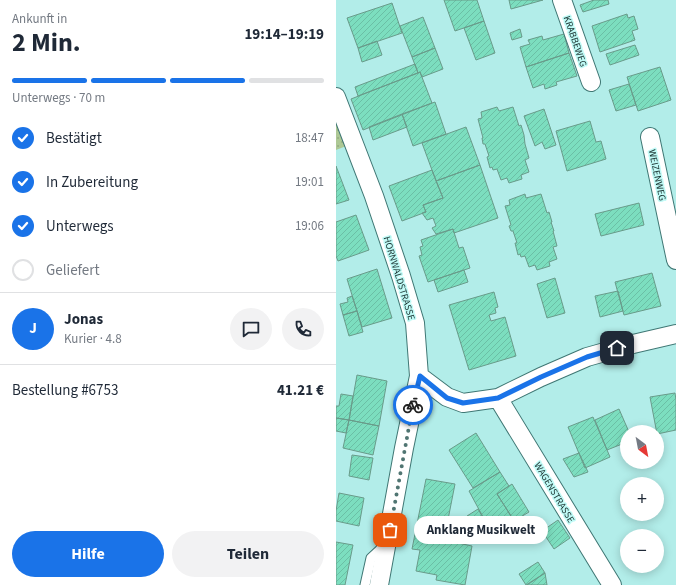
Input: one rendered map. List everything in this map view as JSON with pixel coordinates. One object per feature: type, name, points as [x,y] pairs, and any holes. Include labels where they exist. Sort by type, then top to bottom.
[{"type":"street","name":"KRABBEWEG","points":[[562,0],[591,82]]},
{"type":"street","name":"HORNWALDSTRASSE","points":[[336,97],[374,196],[401,276],[415,323],[420,376],[404,448],[379,585]]},
{"type":"street","name":"WEIZENWEG","points":[[650,137],[676,260]]},
{"type":"street","points":[[420,376],[447,398],[463,403],[498,398],[587,357],[676,334]]},
{"type":"street","name":"WAGENSTRASSE","points":[[498,398],[612,585]]},
{"type":"lane","points":[[365,585],[371,558],[387,544]]},
{"type":"green space","points":[[336,97],[354,143],[336,150]]},
{"type":"building","points":[[444,0],[477,0],[484,21],[455,31]]},
{"type":"building","points":[[509,0],[543,0],[511,9]]},
{"type":"building","points":[[594,0],[608,0],[609,4],[583,12],[580,5]]},
{"type":"building","points":[[392,3],[402,33],[358,48],[347,18]]},
{"type":"building","points":[[627,14],[628,18],[634,16],[638,29],[632,31],[635,40],[600,52],[592,26]]},
{"type":"building","points":[[423,17],[435,48],[412,57],[400,26]]},
{"type":"building","points":[[484,21],[495,53],[476,60],[464,28]]},
{"type":"building","points":[[520,29],[522,37],[512,40],[510,33]]},
{"type":"building","points":[[564,34],[569,53],[526,67],[520,47],[530,44],[528,40],[542,36],[543,40]]},
{"type":"building","points":[[377,41],[382,55],[362,62],[358,48]]},
{"type":"building","points":[[635,45],[639,55],[610,65],[606,54]]},
{"type":"building","points":[[435,48],[443,69],[422,77],[420,72],[418,73],[412,57]]},
{"type":"building","points":[[569,53],[577,76],[556,82],[557,85],[545,89],[544,84],[533,88],[526,67]]},
{"type":"building","points":[[415,64],[418,73],[358,96],[355,87]]},
{"type":"building","points":[[660,67],[671,100],[638,111],[627,77]]},
{"type":"building","points":[[420,72],[432,103],[363,130],[351,99]]},
{"type":"building","points":[[629,84],[636,105],[616,111],[609,90]]},
{"type":"building","points":[[435,102],[446,134],[413,146],[402,114]]},
{"type":"building","points":[[497,107],[499,111],[513,107],[519,126],[521,125],[529,158],[525,160],[529,172],[521,175],[522,179],[509,183],[507,178],[501,180],[497,169],[493,170],[492,167],[490,168],[487,157],[489,156],[485,144],[483,144],[478,119],[482,118],[481,112]]},
{"type":"building","points":[[544,109],[556,145],[545,149],[542,142],[535,146],[524,116]]},
{"type":"building","points":[[402,114],[407,127],[373,140],[369,127]]},
{"type":"building","points":[[590,121],[596,142],[601,141],[606,159],[567,171],[556,131]]},
{"type":"building","points":[[466,127],[480,165],[436,181],[422,143]]},
{"type":"building","points":[[480,165],[498,218],[454,233],[453,229],[436,234],[432,228],[436,226],[433,218],[427,220],[422,213],[426,212],[423,205],[443,198],[436,181]]},
{"type":"building","points":[[336,166],[349,200],[336,204]]},
{"type":"building","points":[[432,170],[443,198],[423,205],[426,212],[402,221],[389,186]]},
{"type":"building","points":[[525,194],[526,198],[541,194],[547,213],[549,212],[557,246],[553,247],[557,259],[549,262],[550,266],[537,270],[535,265],[529,267],[525,256],[521,257],[520,254],[518,255],[515,243],[517,243],[513,231],[511,231],[509,226],[511,225],[505,206],[510,205],[509,200]]},
{"type":"building","points":[[639,203],[644,225],[601,236],[595,214]]},
{"type":"building","points":[[356,215],[369,250],[338,261],[336,256],[336,222]]},
{"type":"building","points":[[453,229],[459,248],[463,247],[470,268],[428,282],[419,256],[422,255],[420,247],[423,246],[421,240]]},
{"type":"building","points":[[377,269],[392,318],[362,327],[347,279]]},
{"type":"building","points":[[464,270],[468,282],[438,292],[434,280]]},
{"type":"building","points":[[652,273],[661,306],[624,315],[615,282]]},
{"type":"building","points":[[555,278],[565,313],[547,318],[537,284]]},
{"type":"building","points":[[618,291],[623,311],[600,317],[595,296]]},
{"type":"building","points":[[494,292],[498,307],[495,308],[496,313],[489,315],[491,321],[505,317],[516,356],[469,370],[449,305]]},
{"type":"building","points":[[352,296],[357,311],[343,315],[340,304],[348,302],[347,298]]},
{"type":"building","points":[[357,311],[363,332],[349,336],[343,315]]},
{"type":"building","points":[[357,375],[387,381],[379,426],[349,420]]},
{"type":"building","points":[[675,393],[676,430],[664,433],[664,425],[655,425],[650,397]]},
{"type":"building","points":[[341,394],[353,396],[349,420],[336,418],[336,406],[339,406]]},
{"type":"building","points":[[619,409],[626,425],[620,425],[620,445],[607,450],[595,420]]},
{"type":"building","points":[[593,417],[610,457],[585,468],[568,427]]},
{"type":"building","points":[[336,418],[349,420],[346,433],[336,431]]},
{"type":"building","points":[[349,420],[379,426],[373,455],[343,448]]},
{"type":"building","points":[[476,433],[500,472],[473,488],[449,450]]},
{"type":"building","points":[[579,453],[588,472],[574,477],[563,459]]},
{"type":"building","points":[[352,455],[373,458],[369,480],[349,476]]},
{"type":"building","points":[[500,472],[509,486],[497,494],[513,519],[493,531],[491,527],[489,528],[469,491]]},
{"type":"building","points":[[426,479],[455,484],[444,540],[472,546],[465,585],[436,580],[437,575],[416,571],[420,550],[412,549]]},
{"type":"building","points":[[512,484],[529,512],[514,521],[497,494]]},
{"type":"building","points":[[339,493],[364,498],[359,526],[336,521]]},
{"type":"building","points":[[478,509],[489,528],[479,535],[467,516]]},
{"type":"building","points":[[558,520],[570,538],[554,549],[542,531]]},
{"type":"building","points":[[336,542],[353,545],[345,585],[336,585]]},
{"type":"building","points":[[538,562],[545,573],[526,585],[519,574]]},
{"type":"building","points":[[545,573],[547,585],[527,585]]},
{"type":"way so far","points":[[390,530],[413,405]]},
{"type":"place","name":"Anklang Musikwelt","points":[[390,530]]},
{"type":"route","points":[[413,405],[420,376],[447,398],[463,403],[498,398],[587,357],[617,348]]}]
